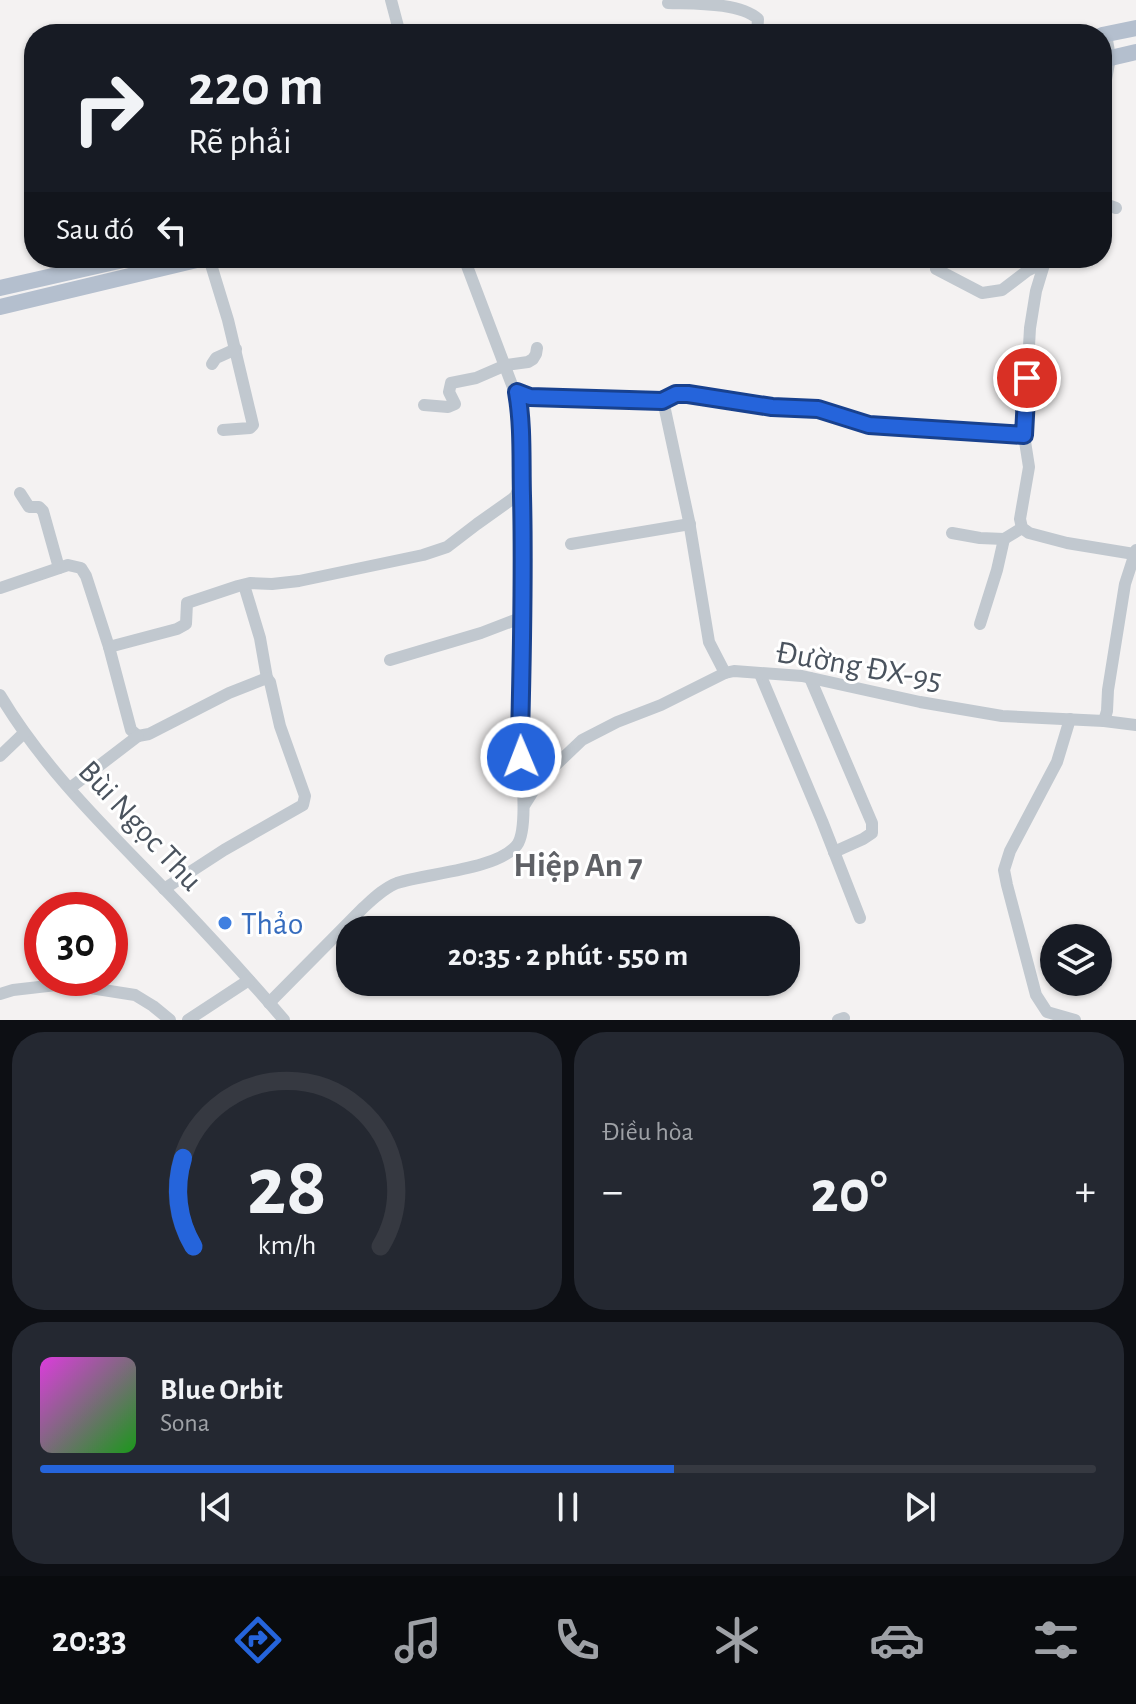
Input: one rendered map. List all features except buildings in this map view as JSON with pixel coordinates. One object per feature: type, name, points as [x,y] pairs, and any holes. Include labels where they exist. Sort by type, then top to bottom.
[{"type":"main road","points":[[1112,32],[1136,28]]},
{"type":"main road","points":[[1112,58],[1136,52]]},
{"type":"main road","points":[[84,268],[4,287],[6,306],[165,268]]},
{"type":"street","points":[[391,0],[397,24]]},
{"type":"street","points":[[668,3],[740,9],[758,19],[758,24]]},
{"type":"street","points":[[1112,207],[1116,208]]},
{"type":"street","points":[[210,268],[236,349],[253,425],[250,428],[223,430]]},
{"type":"street","name":"Đường ĐX-95","points":[[269,1003],[363,908],[394,884],[465,869],[499,858],[515,847],[520,839],[523,617],[520,410],[517,392],[468,268]]},
{"type":"street","points":[[936,269],[982,293],[1002,290],[1032,268]]},
{"type":"street","points":[[1043,268],[1030,328],[1024,435],[1029,467],[1020,519],[1022,528],[1029,533],[1067,543],[1135,552],[1125,584],[1104,721]]},
{"type":"street","points":[[424,405],[448,407],[455,404],[449,392],[451,383],[476,378],[506,365],[528,362],[533,359],[537,348]]},
{"type":"street","points":[[212,364],[216,358],[236,349]]},
{"type":"street","points":[[517,392],[530,397],[662,401],[676,394],[688,394],[772,407],[818,409],[869,425],[1024,435]]},
{"type":"street","points":[[662,401],[690,524],[709,642],[725,673]]},
{"type":"street","points":[[109,647],[177,629],[186,624],[187,603],[244,585],[299,581],[423,555],[447,547],[515,497],[522,484]]},
{"type":"street","points":[[20,493],[29,507],[39,507],[43,511],[59,568]]},
{"type":"street","points":[[571,544],[690,524]]},
{"type":"street","points":[[952,533],[1004,539],[1022,528]]},
{"type":"street","points":[[980,624],[1004,539]]},
{"type":"street","points":[[0,588],[68,565],[81,568],[109,647],[131,730],[138,736]]},
{"type":"street","points":[[164,889],[303,805],[305,796],[280,726],[244,585]]},
{"type":"street","points":[[390,660],[523,617]]},
{"type":"street","name":"Đường ĐX-95","points":[[522,809],[534,788],[582,740],[734,671],[810,678],[1002,716],[1136,725]]},
{"type":"street","points":[[760,674],[860,918]]},
{"type":"street","points":[[70,788],[138,736],[149,734],[229,693],[267,678]]},
{"type":"street","points":[[810,678],[872,823],[872,833],[834,852]]},
{"type":"street","name":"Bùi Ngọc Thu","points":[[0,695],[24,733],[94,817],[284,1020]]},
{"type":"street","points":[[1070,719],[1057,762],[1016,839],[1004,870],[1036,995],[1047,1012],[1075,1020]]},
{"type":"street","points":[[0,756],[24,733]]},
{"type":"street","points":[[188,1020],[249,980]]},
{"type":"street","points":[[0,994],[65,984],[135,995],[170,1020]]},
{"type":"place","name":"Thảo","points":[[225,923]]},
{"type":"district","name":"Hiệp An 7","points":[[578,864]]},
{"type":"route","points":[[521,757],[524,597],[522,440],[517,392],[530,397],[662,401],[676,394],[688,394],[772,407],[818,409],[869,425],[1024,435],[1027,378]]}]
